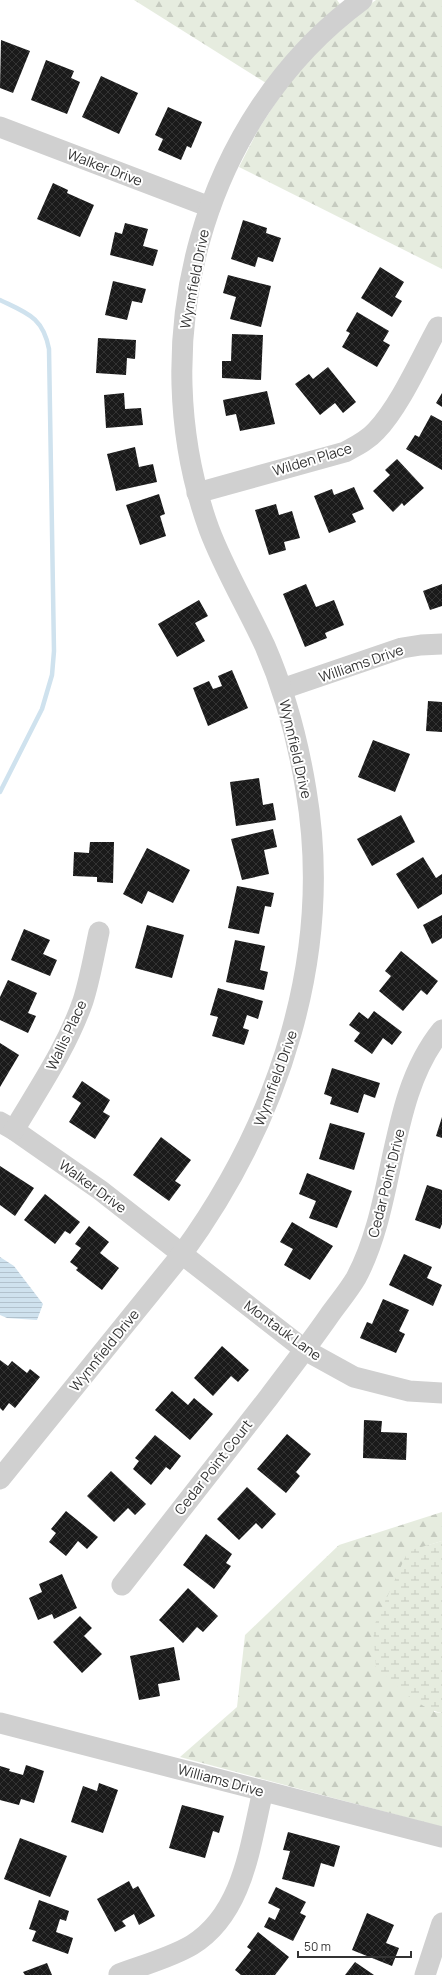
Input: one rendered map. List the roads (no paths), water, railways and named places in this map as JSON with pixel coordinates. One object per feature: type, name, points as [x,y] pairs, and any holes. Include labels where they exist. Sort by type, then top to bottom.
[{"type":"street","name":"Wynnfield Drive","points":[[3,1470],[182,1254],[222,1194],[262,1115],[289,1044],[304,980],[312,907],[311,831],[306,789],[298,748],[282,689],[267,650],[218,550],[197,492],[184,421],[181,352],[184,317],[192,273],[210,207],[237,147],[269,96],[311,45],[333,23],[362,0]]},
{"type":"street","name":"Walker Drive","points":[[0,127],[210,207]]},
{"type":"street","name":"Wilden Place","points":[[197,492],[345,452],[359,445],[376,431],[390,413],[438,327]]},
{"type":"street","name":"Williams Drive","points":[[282,689],[402,648],[442,644]]},
{"type":"street","name":"Wallis Place","points":[[7,1126],[55,1062],[75,1020],[88,981],[100,932]]},
{"type":"street","name":"Cedar Point Drive","points":[[305,1350],[355,1279],[374,1237],[403,1112],[414,1078],[435,1038],[442,1030]]},
{"type":"street","name":"Walker Drive","points":[[7,1126],[100,1190],[182,1254]]},
{"type":"street","name":"Montauk Lane","points":[[182,1254],[305,1350],[354,1377],[408,1391],[442,1393]]},
{"type":"street","name":"Cedar Point Court","points":[[122,1585],[305,1350]]},
{"type":"street","name":"Williams Drive","points":[[0,1723],[442,1837]]},
{"type":"street","points":[[119,1974],[176,1953],[193,1944],[210,1931],[223,1915],[239,1884],[263,1791]]},
{"type":"street","points":[[425,1975],[442,1923]]},
{"type":"water","points":[[0,1257],[14,1266],[43,1304],[37,1320],[7,1318],[0,1315]]},
{"type":"waterway","points":[[0,300],[32,317],[43,330],[49,349],[54,651],[52,675],[42,709],[0,792]]}]
